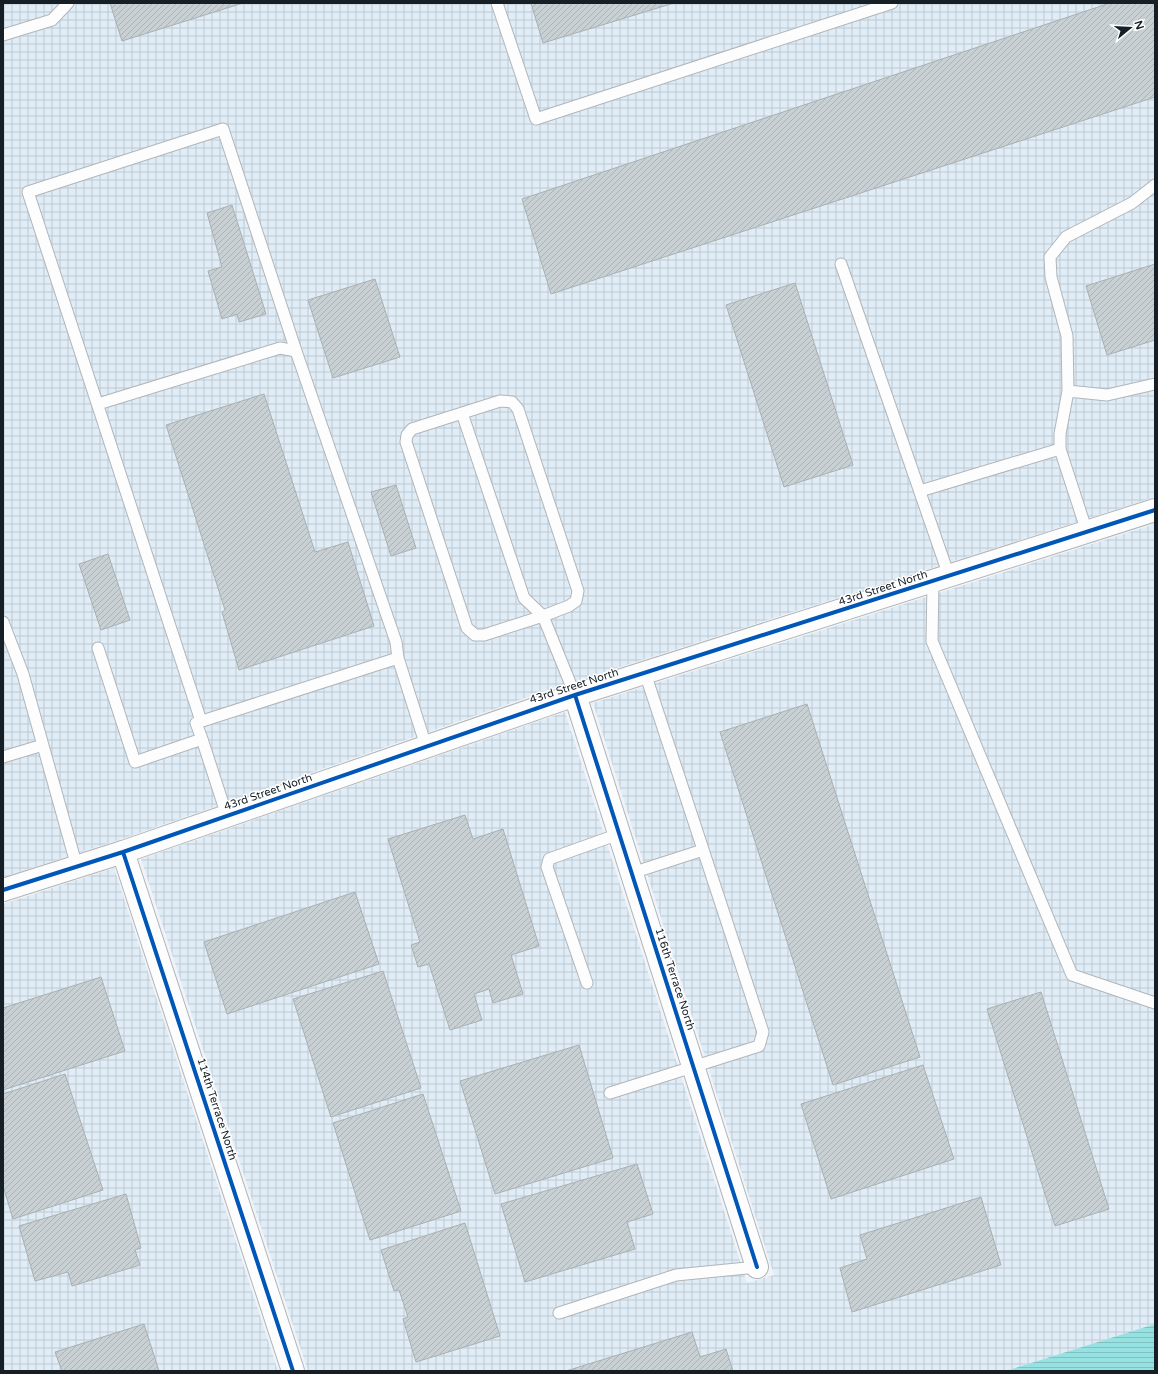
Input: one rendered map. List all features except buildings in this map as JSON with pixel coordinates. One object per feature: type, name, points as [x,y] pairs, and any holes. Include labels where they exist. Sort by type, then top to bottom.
[{"type":"street","name":"43rd Street North","points":[[3,890],[123,852],[575,695],[1155,510]]},
{"type":"street","name":"116th Terrace North","points":[[575,695],[757,1267]]},
{"type":"street","name":"114th Terrace North","points":[[123,852],[293,1371]]},
{"type":"lane","points":[[3,35],[52,20],[68,3]]},
{"type":"lane","points":[[497,3],[536,119],[892,3]]},
{"type":"lane","points":[[201,721],[28,192],[223,128],[296,351],[396,642],[398,658],[426,746]]},
{"type":"lane","points":[[1087,532],[1060,449],[1060,434],[1068,391],[1067,336],[1051,277],[1050,257],[1066,237],[1132,203],[1155,185]]},
{"type":"lane","points":[[841,264],[920,491],[941,578],[932,641],[1072,975],[1155,1003]]},
{"type":"lane","points":[[98,404],[280,348],[296,351]]},
{"type":"lane","points":[[1068,391],[1107,395],[1155,384]]},
{"type":"lane","points":[[500,402],[512,402],[518,409],[578,591],[576,601],[568,606],[543,616],[484,635],[475,635],[467,628],[406,442],[406,435],[412,429],[462,413],[500,402]]},
{"type":"lane","points":[[462,413],[524,598],[543,616],[575,695]]},
{"type":"lane","points":[[920,491],[1060,449]]},
{"type":"lane","points":[[3,622],[24,674],[77,867]]},
{"type":"lane","points":[[98,648],[135,762],[202,739]]},
{"type":"lane","points":[[227,816],[196,723],[398,658]]},
{"type":"lane","points":[[610,1093],[759,1046],[762,1032],[644,673]]},
{"type":"lane","points":[[3,756],[43,745]]},
{"type":"lane","points":[[587,983],[547,867],[549,859],[619,834]]},
{"type":"lane","points":[[632,873],[703,850]]},
{"type":"lane","points":[[559,1313],[676,1275],[757,1267]]},
{"type":"shaded area","points":[[3,3],[1155,3],[1155,497],[557,687],[119,840],[3,877]]},
{"type":"shaded area","points":[[1155,524],[1155,1324],[1006,1371],[308,1371],[141,859],[565,712],[747,1283],[774,1275],[593,703]]},
{"type":"shaded area","points":[[114,868],[278,1371],[3,1371],[3,904]]},
{"type":"water","points":[[1155,1324],[1155,1371],[1006,1371]]},
{"type":"cycle path","points":[[3,890],[123,852],[575,695],[1155,510]]},
{"type":"cycle path","points":[[575,695],[757,1267]]},
{"type":"cycle path","points":[[123,852],[293,1371]]}]
